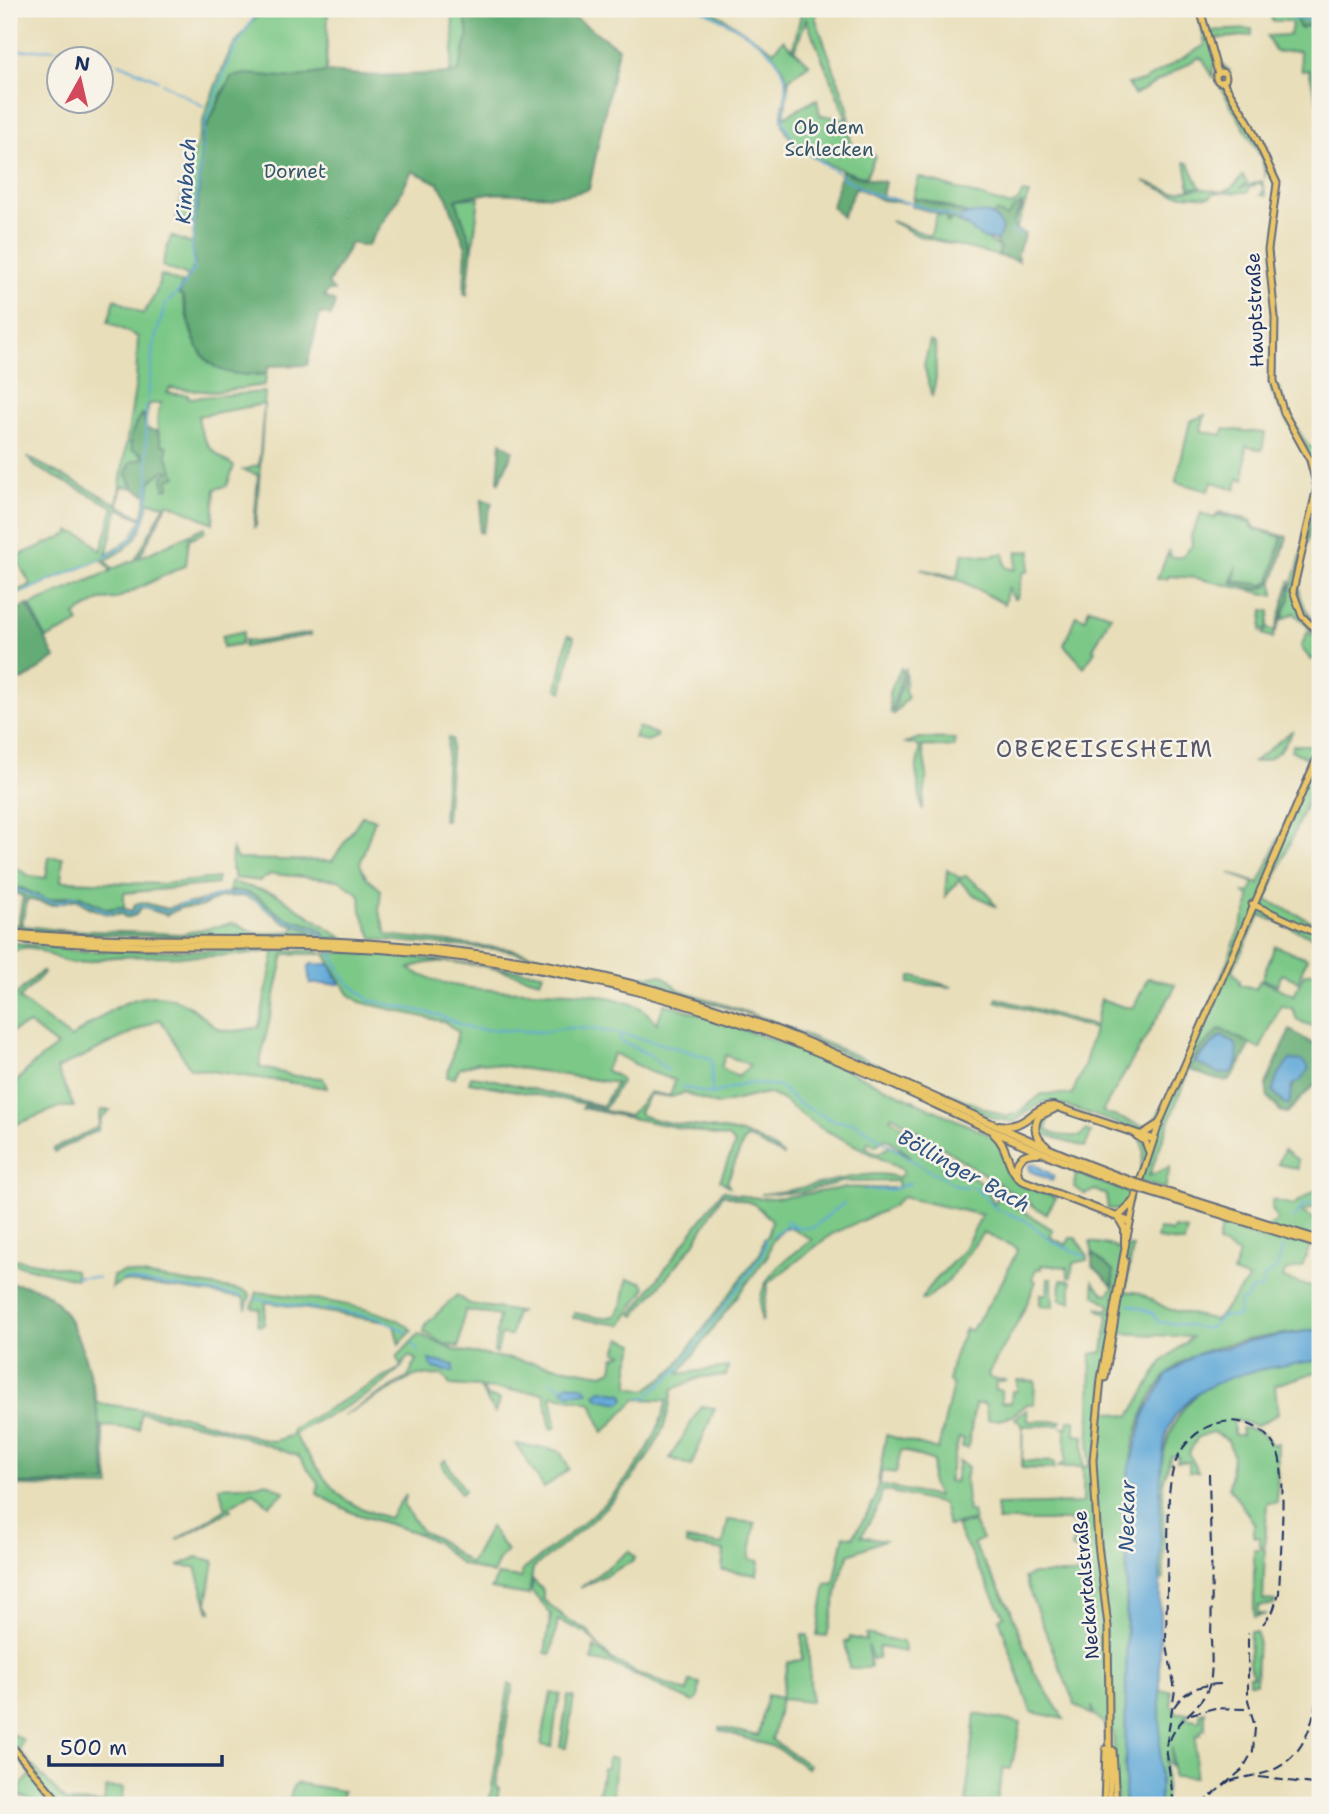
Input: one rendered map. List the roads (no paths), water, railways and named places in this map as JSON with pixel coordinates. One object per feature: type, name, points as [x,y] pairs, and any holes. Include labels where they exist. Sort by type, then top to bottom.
[{"type":"highway","points":[[9,933],[116,940],[379,946],[527,962],[664,996],[804,1040],[1071,1162]]},
{"type":"highway","points":[[9,938],[116,946],[311,944]]},
{"type":"highway","points":[[664,996],[805,1046],[1045,1154],[1320,1245]]},
{"type":"highway","points":[[980,1120],[1014,1126],[1050,1106],[1153,1140]]},
{"type":"highway","points":[[1053,1152],[1041,1142],[1035,1130],[1036,1120],[1045,1112],[1057,1109],[1100,1121]]},
{"type":"highway","points":[[1139,1135],[1159,1124]]},
{"type":"highway","points":[[990,1130],[1004,1145],[1018,1179],[1130,1220]]},
{"type":"highway","points":[[1139,1135],[1149,1152]]},
{"type":"highway","points":[[1045,1154],[1023,1155],[1018,1161],[1017,1173],[1031,1184],[1061,1196]]},
{"type":"highway","points":[[1133,1184],[1320,1240]]},
{"type":"highway","points":[[1117,1216],[1134,1201]]},
{"type":"highway","points":[[1117,1216],[1125,1227],[1126,1242]]},
{"type":"main road","name":"Hauptstraße","points":[[1200,9],[1219,73],[1216,80],[1223,82],[1248,121],[1277,183],[1268,250],[1275,317],[1273,381],[1284,413],[1310,460],[1316,480],[1316,499],[1294,577],[1293,591],[1303,616],[1320,635]]},
{"type":"main road","points":[[1244,929],[1320,751]]},
{"type":"main road","points":[[1260,893],[1264,910]]},
{"type":"main road","points":[[1253,906],[1320,935]]},
{"type":"main road","points":[[1244,929],[1253,906]]},
{"type":"main road","points":[[1251,916],[1264,910]]},
{"type":"main road","name":"Neckartalstraße","points":[[1110,1805],[1109,1660],[1094,1501],[1093,1460],[1098,1405],[1130,1220],[1149,1152],[1244,929]]},
{"type":"main road","points":[[1104,1805],[1109,1709]]},
{"type":"main road","points":[[1109,1719],[1116,1805]]},
{"type":"main road","points":[[9,1744],[62,1805]]},
{"type":"water","points":[[973,213],[987,214],[997,220],[1002,229],[997,240],[984,239],[960,221],[962,216]]},
{"type":"water","points":[[311,964],[330,964],[340,984],[310,984],[308,968]]},
{"type":"water","points":[[1221,1036],[1236,1045],[1238,1062],[1232,1072],[1220,1074],[1195,1062]]},
{"type":"water","points":[[1290,1060],[1302,1061],[1309,1068],[1301,1080],[1292,1085],[1289,1104],[1283,1103],[1273,1090],[1277,1077]]},
{"type":"water","points":[[1034,1164],[1054,1176],[1052,1181],[1030,1171],[1029,1165]]},
{"type":"water","points":[[1320,1329],[1320,1360],[1275,1367],[1228,1379],[1206,1388],[1188,1401],[1174,1418],[1165,1440],[1160,1484],[1160,1805],[1125,1805],[1128,1474],[1145,1413],[1167,1375],[1195,1355],[1249,1341]]},
{"type":"water","points":[[429,1360],[454,1365],[453,1372],[433,1368]]},
{"type":"water","points":[[568,1384],[584,1387],[588,1392],[568,1394],[562,1389]]},
{"type":"water","points":[[601,1390],[623,1394],[625,1399],[620,1403],[600,1399],[595,1394]]},
{"type":"waterway","name":"Kimbach","points":[[230,57],[259,9]]},
{"type":"waterway","points":[[701,9],[747,34],[774,57],[783,70],[787,86],[785,103]]},
{"type":"waterway","points":[[1303,9],[1293,19],[1309,20]]},
{"type":"waterway","points":[[1308,9],[1313,49]]},
{"type":"waterway","points":[[9,51],[46,49]]},
{"type":"waterway","points":[[1314,52],[1320,76]]},
{"type":"waterway","name":"Kimbach","points":[[169,301],[184,286],[194,268],[192,246],[205,124],[229,60]]},
{"type":"waterway","points":[[119,63],[158,80]]},
{"type":"waterway","points":[[162,83],[205,107]]},
{"type":"waterway","points":[[784,106],[783,121],[791,137]]},
{"type":"waterway","points":[[791,143],[838,173]]},
{"type":"waterway","points":[[843,175],[843,178],[875,195],[910,203]]},
{"type":"waterway","points":[[912,204],[960,219]]},
{"type":"waterway","points":[[1012,231],[1021,234]]},
{"type":"waterway","name":"Kimbach","points":[[148,400],[153,346],[166,303]]},
{"type":"waterway","name":"Kimbach","points":[[105,557],[126,544],[139,529],[146,511],[147,405]]},
{"type":"waterway","name":"Kimbach","points":[[56,578],[101,559]]},
{"type":"waterway","name":"Kimbach","points":[[26,591],[53,579]]},
{"type":"waterway","name":"Kimbach","points":[[9,598],[23,592]]},
{"type":"waterway","points":[[1107,741],[1118,739]]},
{"type":"waterway","name":"Böllinger Bach","points":[[9,890],[21,891],[51,902],[60,902],[74,896],[107,912],[121,910],[129,914],[136,911],[138,905],[168,912],[182,904],[197,905],[221,894],[245,894],[285,920],[317,930],[325,939]]},
{"type":"waterway","name":"Böllinger Bach","points":[[329,948],[345,980],[369,1000],[438,1015],[471,1029],[547,1032],[562,1028],[582,1028],[652,1041],[712,1059],[712,1094],[747,1083],[779,1086],[798,1103],[836,1121],[855,1123],[926,1169],[958,1186],[974,1187],[998,1210],[1025,1220],[1055,1243],[1084,1256]]},
{"type":"waterway","points":[[9,958],[13,955]]},
{"type":"waterway","name":"Böllinger Bach","points":[[619,1035],[621,1041],[648,1054],[668,1071]]},
{"type":"waterway","name":"Böllinger Bach","points":[[682,1087],[711,1094]]},
{"type":"waterway","points":[[864,1190],[891,1190],[910,1183]]},
{"type":"waterway","points":[[772,1237],[785,1226],[812,1228],[844,1203]]},
{"type":"waterway","name":"Böllinger Bach","points":[[1293,1218],[1305,1204],[1320,1203]]},
{"type":"waterway","points":[[786,1221],[794,1225]]},
{"type":"waterway","points":[[650,1394],[678,1369],[763,1254],[766,1240]]},
{"type":"waterway","name":"Böllinger Bach","points":[[1129,1304],[1153,1313],[1158,1322],[1195,1327],[1210,1328],[1222,1316],[1238,1317],[1240,1302],[1247,1299],[1251,1290],[1263,1288],[1264,1277],[1277,1268],[1284,1243]]},
{"type":"waterway","points":[[76,1277],[82,1277]]},
{"type":"waterway","points":[[85,1277],[98,1278]]},
{"type":"waterway","points":[[123,1279],[242,1296]]},
{"type":"waterway","points":[[256,1299],[319,1309]]},
{"type":"waterway","points":[[325,1309],[379,1318],[406,1332]]},
{"type":"waterway","points":[[413,1344],[419,1352]]},
{"type":"waterway","points":[[551,1382],[563,1387]]},
{"type":"waterway","points":[[638,1398],[648,1397]]},
{"type":"railway","points":[[1174,1805],[1166,1747],[1175,1690],[1166,1640],[1169,1494],[1172,1474],[1182,1449],[1197,1434],[1222,1422],[1248,1424],[1260,1430],[1270,1440],[1281,1464],[1283,1500],[1279,1593],[1273,1611],[1263,1624]]},
{"type":"railway","points":[[1170,1740],[1179,1725],[1202,1699],[1211,1677],[1209,1474]]},
{"type":"railway","points":[[1200,1805],[1242,1770],[1253,1751],[1255,1728],[1248,1700],[1248,1633]]},
{"type":"railway","points":[[1231,1781],[1273,1770],[1288,1761],[1299,1749],[1307,1735],[1316,1703],[1320,1652]]},
{"type":"railway","points":[[1174,1707],[1190,1691],[1226,1684]]},
{"type":"railway","points":[[1191,1714],[1215,1708],[1245,1709]]},
{"type":"railway","points":[[1259,1777],[1320,1785]]},
{"type":"district","name":"OBEREISESHEIM","points":[[1105,749]]},
{"type":"park label","name":"Ob dem Schlecken","points":[[829,138]]},
{"type":"park label","name":"Dornet","points":[[295,171]]},
{"type":"water label","name":"Neckar","points":[[1127,1516]]}]
